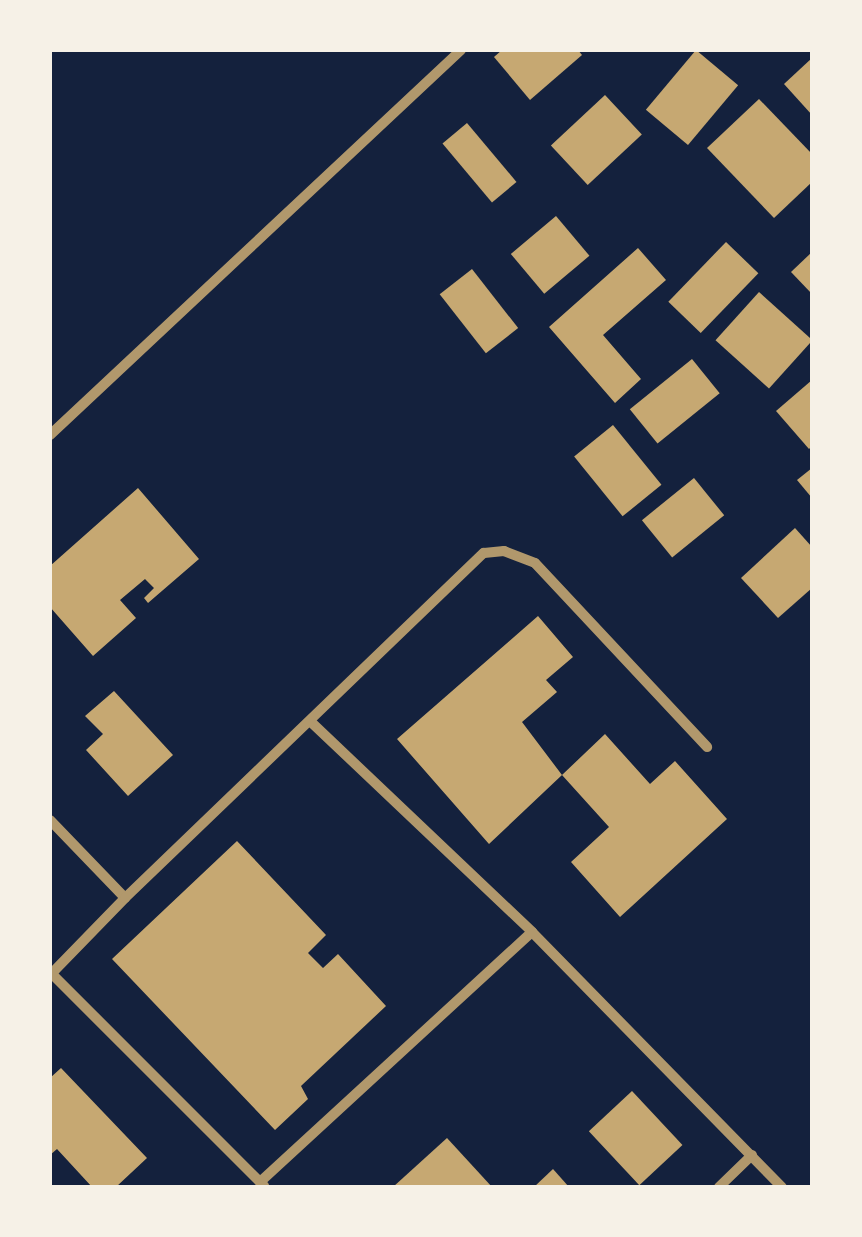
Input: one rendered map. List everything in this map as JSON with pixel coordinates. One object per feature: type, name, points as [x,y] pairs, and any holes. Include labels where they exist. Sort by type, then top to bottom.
[{"type":"street","points":[[50,434],[461,50]]},
{"type":"street","points":[[532,932],[263,1185],[51,975],[125,898],[484,552],[504,551],[535,562],[707,746]]},
{"type":"street","points":[[311,722],[532,932],[782,1187]]},
{"type":"street","points":[[50,820],[125,898]]},
{"type":"street","points":[[720,1187],[752,1155]]},
{"type":"building","points":[[502,50],[578,50],[582,55],[530,100],[494,57]]},
{"type":"building","points":[[696,50],[738,85],[688,145],[646,110]]},
{"type":"building","points":[[812,58],[812,115],[784,84]]},
{"type":"building","points":[[605,95],[642,134],[588,185],[551,145]]},
{"type":"building","points":[[759,99],[812,154],[812,182],[774,218],[707,148]]},
{"type":"building","points":[[467,123],[516,182],[492,203],[442,144]]},
{"type":"building","points":[[556,216],[589,256],[544,294],[511,254]]},
{"type":"building","points":[[726,242],[758,273],[701,333],[668,302]]},
{"type":"building","points":[[638,248],[666,280],[603,335],[641,379],[615,403],[549,327]]},
{"type":"building","points":[[812,252],[812,294],[791,272]]},
{"type":"building","points":[[472,269],[518,328],[486,353],[440,294]]},
{"type":"building","points":[[759,292],[812,340],[769,388],[716,340]]},
{"type":"building","points":[[692,359],[720,393],[658,444],[630,409]]},
{"type":"building","points":[[812,380],[812,446],[809,449],[776,411]]},
{"type":"building","points":[[613,425],[661,485],[623,516],[574,456]]},
{"type":"building","points":[[812,468],[812,498],[797,480]]},
{"type":"building","points":[[694,478],[724,515],[672,557],[642,520]]},
{"type":"building","points":[[138,488],[199,559],[148,603],[144,598],[154,588],[145,579],[120,600],[136,618],[93,656],[50,607],[50,566]]},
{"type":"building","points":[[795,528],[812,547],[812,588],[778,618],[741,578]]},
{"type":"building","points":[[538,616],[573,657],[546,680],[557,692],[522,722],[562,775],[489,844],[397,739]]},
{"type":"building","points":[[114,691],[173,755],[128,796],[86,750],[103,734],[85,716]]},
{"type":"building","points":[[605,734],[650,784],[675,761],[727,819],[620,917],[571,862],[609,827],[562,775]]},
{"type":"building","points":[[237,841],[326,935],[308,953],[323,968],[338,954],[386,1006],[301,1086],[308,1099],[275,1130],[112,959]]},
{"type":"building","points":[[61,1068],[147,1158],[116,1187],[92,1187],[57,1149],[50,1155],[50,1078]]},
{"type":"building","points":[[632,1091],[682,1145],[639,1185],[589,1131]]},
{"type":"building","points":[[447,1138],[492,1187],[393,1187]]},
{"type":"building","points":[[553,1169],[569,1187],[534,1187]]}]
